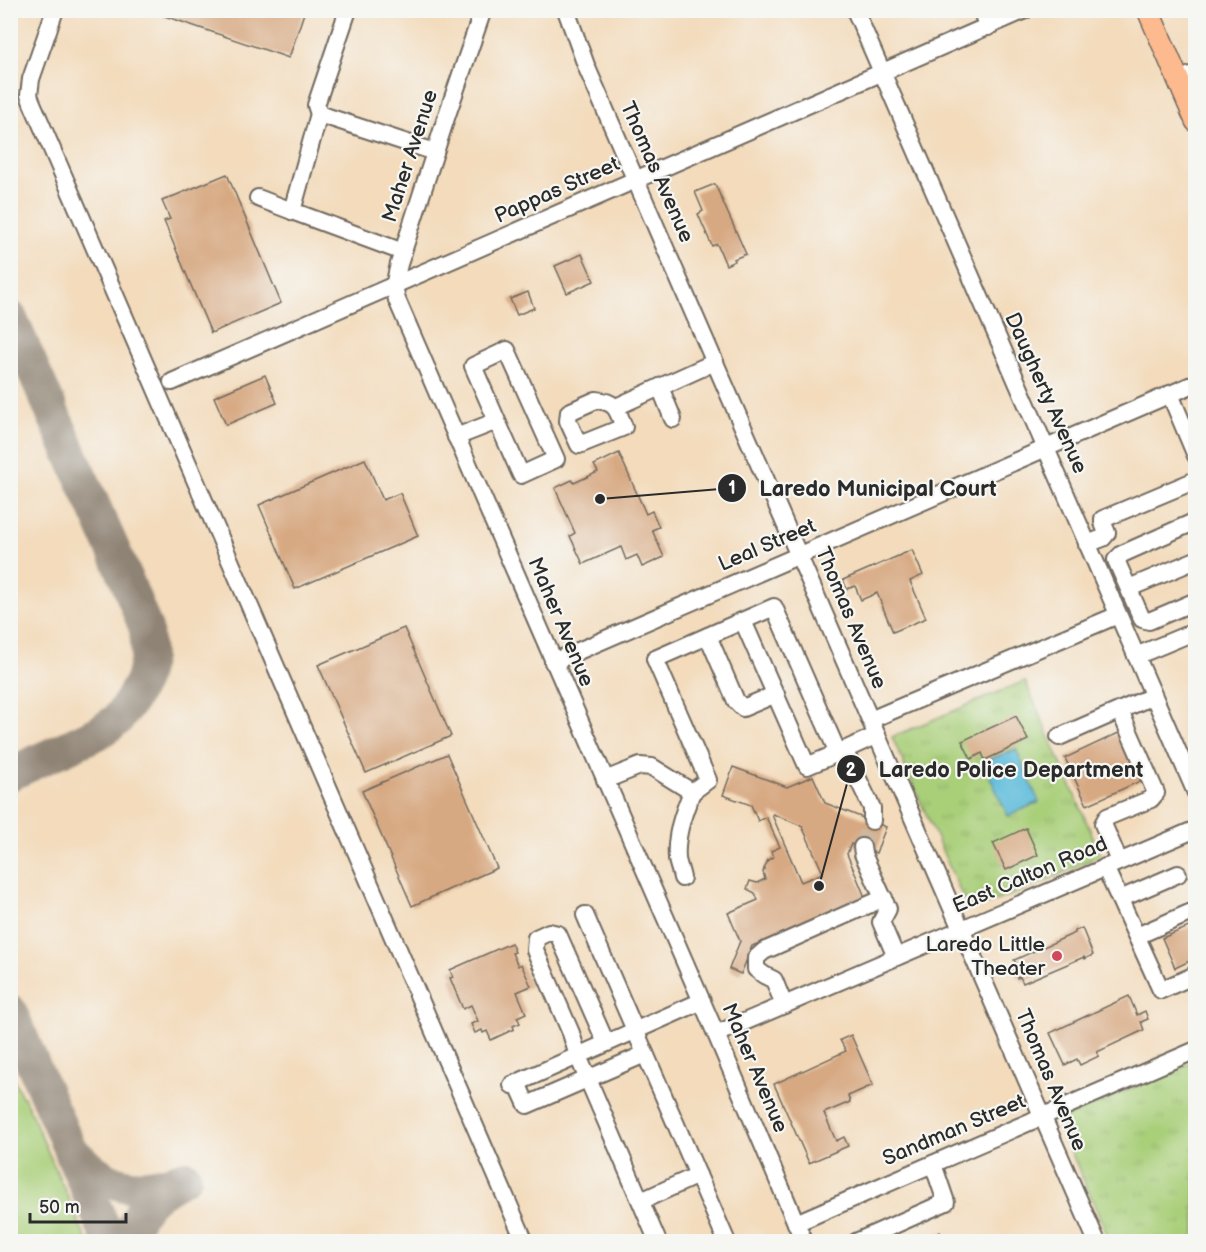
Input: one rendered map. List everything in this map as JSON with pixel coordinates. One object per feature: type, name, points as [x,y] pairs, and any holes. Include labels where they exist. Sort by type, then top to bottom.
[{"type":"main road","points":[[1148,10],[1187,76],[1196,121]]},
{"type":"street","points":[[56,10],[31,79],[29,95],[525,1242]]},
{"type":"street","points":[[292,211],[318,114],[316,105],[348,10]]},
{"type":"street","name":"Thomas Avenue","points":[[566,10],[587,68],[1097,1242]]},
{"type":"street","name":"Daugherty Avenue","points":[[855,10],[1196,793]]},
{"type":"street","points":[[981,10],[988,27]]},
{"type":"street","name":"Pappas Street","points":[[172,382],[1025,10]]},
{"type":"street","name":"Maher Avenue","points":[[477,12],[403,252],[394,286],[397,300],[702,1001],[804,1242]]},
{"type":"street","points":[[318,114],[435,152]]},
{"type":"street","points":[[258,198],[403,252]]},
{"type":"street","points":[[507,350],[556,459],[521,475],[497,421],[473,366],[507,350]]},
{"type":"street","points":[[616,407],[715,362]]},
{"type":"street","name":"Leal Street","points":[[554,662],[1196,383]]},
{"type":"street","points":[[660,387],[673,419]]},
{"type":"street","points":[[1170,394],[1196,456]]},
{"type":"street","points":[[456,437],[497,421]]},
{"type":"street","points":[[1087,544],[1103,538],[1107,533],[1102,523],[1103,519],[1196,480]]},
{"type":"street","points":[[1196,521],[1122,554],[1116,560],[1142,619],[1149,621],[1196,601]]},
{"type":"street","points":[[1129,588],[1196,560]]},
{"type":"street","points":[[682,878],[677,860],[677,845],[682,816],[692,792],[708,780],[656,659],[774,607],[841,751],[872,808],[872,821]]},
{"type":"street","points":[[743,621],[807,766],[841,751],[874,727],[1118,615]]},
{"type":"street","points":[[1136,656],[1196,631]]},
{"type":"street","points":[[708,636],[736,701],[743,708],[776,694]]},
{"type":"street","points":[[1059,737],[1153,696]]},
{"type":"street","points":[[1120,711],[1156,793],[1151,799],[1107,817],[1103,824],[1120,899],[1161,990],[1192,976]]},
{"type":"street","points":[[605,780],[640,766],[652,767],[692,792]]},
{"type":"street","name":"East Calton Road","points":[[716,1034],[1196,828]]},
{"type":"street","points":[[862,848],[888,909],[881,922],[896,957]]},
{"type":"street","points":[[1120,899],[1178,874]]},
{"type":"street","points":[[784,1005],[774,980],[756,969],[756,958],[764,951],[884,898]]},
{"type":"street","points":[[1137,936],[1196,910]]},
{"type":"street","points":[[585,915],[727,1242]]},
{"type":"street","points":[[606,1043],[558,934],[549,932],[536,938],[535,950],[658,1242]]},
{"type":"street","points":[[645,1054],[527,1105],[514,1084],[702,1001]]},
{"type":"street","name":"Sandman Street","points":[[796,1222],[1196,1050]]},
{"type":"street","points":[[856,1242],[946,1202],[933,1164]]},
{"type":"street","points":[[641,1201],[698,1175]]},
{"type":"green space","points":[[1025,681],[1101,855],[1023,891],[975,907],[964,900],[892,737]]},
{"type":"green space","points":[[1195,1061],[1195,1241],[1110,1241],[1063,1133],[1063,1123],[1068,1116]]},
{"type":"green space","points":[[10,1070],[24,1097],[87,1241],[11,1241]]},
{"type":"water","points":[[1016,749],[1039,802],[1008,816],[983,762]]},
{"type":"building","points":[[147,10],[305,10],[289,58]]},
{"type":"building","points":[[227,174],[281,303],[211,333],[164,221],[170,219],[162,201]]},
{"type":"building","points":[[715,184],[746,254],[726,265],[717,244],[712,246],[698,214],[703,211],[695,192]]},
{"type":"building","points":[[582,254],[594,281],[567,293],[555,266]]},
{"type":"building","points":[[528,292],[534,308],[517,315],[510,299]]},
{"type":"building","points":[[265,375],[277,403],[226,425],[214,397]]},
{"type":"building","points":[[619,453],[646,514],[652,511],[659,527],[652,530],[664,557],[642,567],[637,555],[626,560],[621,547],[583,564],[570,536],[575,533],[555,488],[572,480],[574,483],[598,472],[594,465]]},
{"type":"building","points":[[365,459],[383,500],[400,493],[418,536],[295,589],[259,505]]},
{"type":"building","points":[[912,550],[923,575],[910,581],[926,618],[893,632],[877,593],[861,600],[855,586],[847,589],[843,580]]},
{"type":"building","points":[[404,628],[451,736],[366,773],[318,665]]},
{"type":"building","points":[[1016,716],[1028,740],[985,760],[982,753],[971,759],[962,741]]},
{"type":"building","points":[[1125,730],[1147,778],[1087,805],[1065,758]]},
{"type":"building","points":[[447,754],[497,868],[412,906],[362,791]]},
{"type":"building","points":[[733,767],[787,787],[813,776],[825,803],[886,827],[876,853],[851,844],[847,854],[865,897],[752,946],[741,974],[729,969],[740,941],[728,913],[758,900],[755,893],[747,889],[750,881],[757,883],[765,879],[763,872],[768,860],[773,857],[771,851],[780,847],[766,817],[758,821],[751,805],[723,795]],"holes":[[[772,815],[802,826],[823,873],[801,882]]]},
{"type":"building","points":[[1026,828],[1038,855],[1006,870],[993,843]]},
{"type":"building","points":[[1196,924],[1196,958],[1175,968],[1162,938]]},
{"type":"building","name":"Laredo Little Theater","points":[[1082,928],[1093,955],[1023,983],[1020,977],[1017,978],[1012,966],[1016,964],[1014,960]]},
{"type":"building","points":[[511,943],[515,952],[512,953],[518,966],[521,964],[531,986],[517,992],[526,1013],[517,1017],[520,1023],[513,1026],[514,1029],[491,1040],[487,1031],[483,1033],[482,1030],[475,1033],[471,1024],[478,1021],[471,1005],[463,1009],[450,978],[453,977],[450,970]]},
{"type":"building","points":[[1129,996],[1137,1015],[1145,1011],[1148,1019],[1141,1022],[1144,1030],[1097,1052],[1099,1056],[1080,1065],[1077,1059],[1065,1065],[1050,1033]]},
{"type":"building","points":[[851,1035],[873,1085],[848,1096],[850,1102],[824,1113],[836,1141],[844,1137],[848,1146],[809,1163],[774,1084],[846,1051],[840,1040]]},
{"type":"building","points":[[940,1232],[944,1242],[919,1242]]},
{"type":"taxiway","points":[[10,317],[125,576],[146,629],[148,657],[142,680],[131,701],[117,720],[98,733],[10,774]]},
{"type":"taxiway","points":[[10,1011],[110,1242]]},
{"type":"taxiway","points":[[74,1153],[100,1175],[125,1185],[153,1186],[185,1177]]},
{"type":"taxiway","points":[[128,1242],[145,1206],[159,1193],[178,1181]]},
{"type":"tunnel","points":[[862,847],[872,821]]},
{"type":"place","name":"Laredo Municipal Court","points":[[600,499]]},
{"type":"place","name":"Laredo Police Department","points":[[819,886]]},
{"type":"place","name":"Laredo Little Theater","points":[[1057,956]]}]
